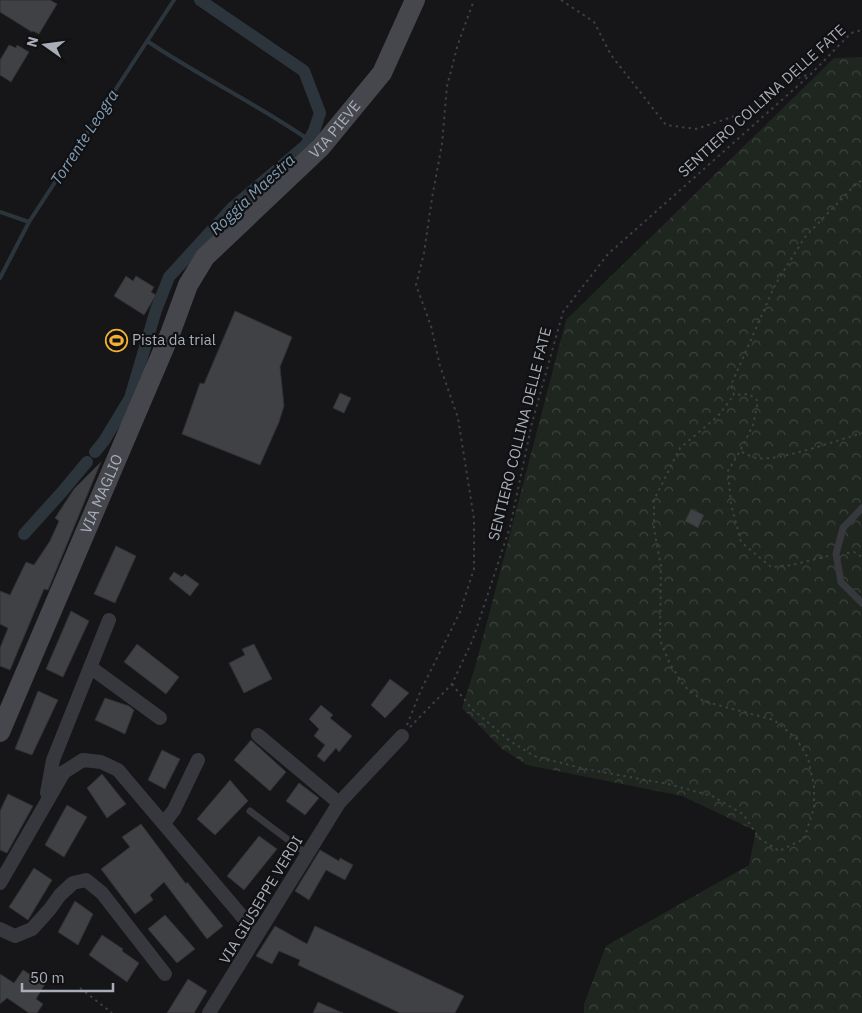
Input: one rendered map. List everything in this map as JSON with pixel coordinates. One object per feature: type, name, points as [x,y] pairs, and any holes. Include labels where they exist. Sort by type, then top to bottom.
[{"type":"street","name":"VIA PIEVE","points":[[205,257],[321,147],[382,73],[415,0]]},
{"type":"street","name":"VIA MAGLIO","points":[[0,732],[170,334],[188,285],[205,257]]},
{"type":"street","points":[[45,803],[53,760],[109,620]]},
{"type":"street","points":[[90,667],[160,718]]},
{"type":"street","points":[[258,735],[339,803]]},
{"type":"street","name":"VIA GIUSEPPE VERDI","points":[[209,1013],[339,803],[402,736]]},
{"type":"street","points":[[0,883],[64,772],[83,760],[101,762],[118,770],[257,934]]},
{"type":"street","points":[[164,823],[174,810],[198,760]]},
{"type":"street","points":[[0,929],[15,936],[32,929],[60,895],[73,883],[86,880],[102,893],[165,974]]},
{"type":"lane","points":[[862,508],[843,528],[836,554],[841,582],[862,603]]},
{"type":"lane","points":[[250,810],[307,854]]},
{"type":"path","points":[[402,736],[460,612],[474,569],[474,518],[458,418],[440,366],[431,326],[416,285],[424,252],[442,144],[447,86],[458,44],[474,0]]},
{"type":"path","points":[[561,0],[594,22],[611,55],[666,124],[696,129],[744,112],[775,86],[810,75]]},
{"type":"path","name":"SENTIERO COLLINA DELLE FATE","points":[[402,736],[452,684],[473,639],[510,527],[532,423],[563,312],[608,254],[810,75],[851,33],[862,30]]},
{"type":"path","points":[[452,684],[472,709],[510,741],[534,756],[585,769],[668,784],[712,796],[743,814],[759,838],[779,851],[804,839],[814,808],[814,786],[808,758],[796,738],[774,720],[703,701],[684,686],[670,664],[660,640],[661,566],[654,528],[654,500],[680,448],[718,416],[734,395],[732,385],[775,285],[805,237],[862,180]]},
{"type":"path","points":[[734,395],[749,394],[758,401],[753,425],[728,471],[731,504],[741,542],[771,568],[836,554],[854,552],[862,557]]},
{"type":"path","points":[[740,451],[756,458],[775,457],[807,450],[862,433]]},
{"type":"path","points":[[80,988],[112,1013]]},
{"type":"green space","points":[[862,57],[862,1013],[584,1013],[584,1004],[606,946],[749,865],[756,831],[682,796],[527,765],[502,749],[462,708],[476,664],[566,320],[834,58]]},
{"type":"building","points":[[0,0],[50,0],[57,4],[39,34],[32,32],[0,12]]},
{"type":"building","points":[[9,45],[16,48],[17,45],[29,52],[11,82],[0,75],[0,60]]},
{"type":"building","points":[[126,276],[133,281],[136,276],[154,287],[151,292],[156,295],[144,315],[114,296]]},
{"type":"building","points":[[235,311],[292,337],[280,367],[284,406],[260,465],[182,434],[200,383],[204,384]]},
{"type":"building","points":[[340,393],[351,398],[344,413],[333,408]]},
{"type":"building","points":[[101,462],[48,590],[44,589],[10,670],[0,666],[0,648],[8,628],[0,624],[0,591],[10,595],[26,562],[34,565],[50,541],[59,521],[55,518],[74,489]]},
{"type":"building","points":[[691,509],[704,515],[698,528],[685,521]]},
{"type":"building","points":[[116,546],[136,556],[115,603],[94,594]]},
{"type":"building","points":[[174,572],[182,577],[185,574],[199,584],[190,596],[169,579]]},
{"type":"building","points":[[71,611],[89,621],[63,677],[46,669]]},
{"type":"building","points":[[137,644],[179,677],[166,694],[124,662]]},
{"type":"building","points":[[254,644],[272,679],[244,693],[229,663],[245,655],[242,649]]},
{"type":"building","points":[[390,679],[409,693],[385,718],[371,705]]},
{"type":"building","points":[[38,691],[58,700],[32,755],[15,749]]},
{"type":"building","points":[[105,698],[129,706],[134,710],[125,734],[95,720]]},
{"type":"building","points":[[321,705],[333,715],[330,718],[352,736],[339,752],[336,748],[324,762],[317,756],[325,745],[314,736],[319,729],[309,719]]},
{"type":"building","points":[[251,740],[286,772],[270,791],[234,760]]},
{"type":"building","points":[[162,750],[180,759],[165,789],[148,780]]},
{"type":"building","points":[[102,774],[126,804],[107,818],[87,788]]},
{"type":"building","points":[[230,780],[248,801],[215,835],[197,819]]},
{"type":"building","points":[[299,783],[319,798],[305,815],[286,801]]},
{"type":"building","points":[[8,794],[33,806],[7,853],[0,850],[0,811]]},
{"type":"building","points":[[67,805],[87,817],[64,857],[45,845]]},
{"type":"building","points":[[141,824],[186,884],[187,882],[223,926],[207,939],[164,882],[150,895],[153,900],[135,914],[101,869],[130,847],[122,837]]},
{"type":"building","points":[[259,836],[277,849],[244,890],[227,876]]},
{"type":"building","points":[[320,850],[339,861],[340,858],[353,865],[345,880],[326,870],[309,900],[295,891]]},
{"type":"building","points":[[34,868],[52,880],[28,920],[9,907]]},
{"type":"building","points":[[75,901],[93,914],[78,945],[58,932]]},
{"type":"building","points":[[165,915],[195,949],[177,963],[148,929]]},
{"type":"building","points":[[275,926],[307,944],[315,926],[464,996],[455,1013],[400,1013],[298,965],[300,960],[279,951],[272,964],[256,956]]},
{"type":"building","points":[[102,935],[123,949],[122,951],[139,963],[127,982],[89,955]]},
{"type":"building","points":[[23,970],[45,984],[36,999],[43,1004],[37,1013],[29,1013],[7,998],[0,1004],[0,974],[14,983]]},
{"type":"building","points":[[188,979],[207,991],[194,1013],[167,1013]]},
{"type":"building","points":[[318,1002],[343,1013],[313,1013]]},
{"type":"waterway","name":"Torrente Leogra","points":[[0,278],[29,222],[174,0]]},
{"type":"waterway","name":"Roggia Maestra","points":[[95,452],[104,441],[130,398],[156,310],[169,277],[232,208],[306,145],[314,131],[320,113],[304,71],[200,0]]},
{"type":"waterway","points":[[147,41],[309,140]]},
{"type":"waterway","points":[[0,212],[29,222]]},
{"type":"waterway","name":"Roggia Maestra","points":[[24,534],[87,462]]},
{"type":"place","name":"Pista da trial","points":[[116,340]]}]
